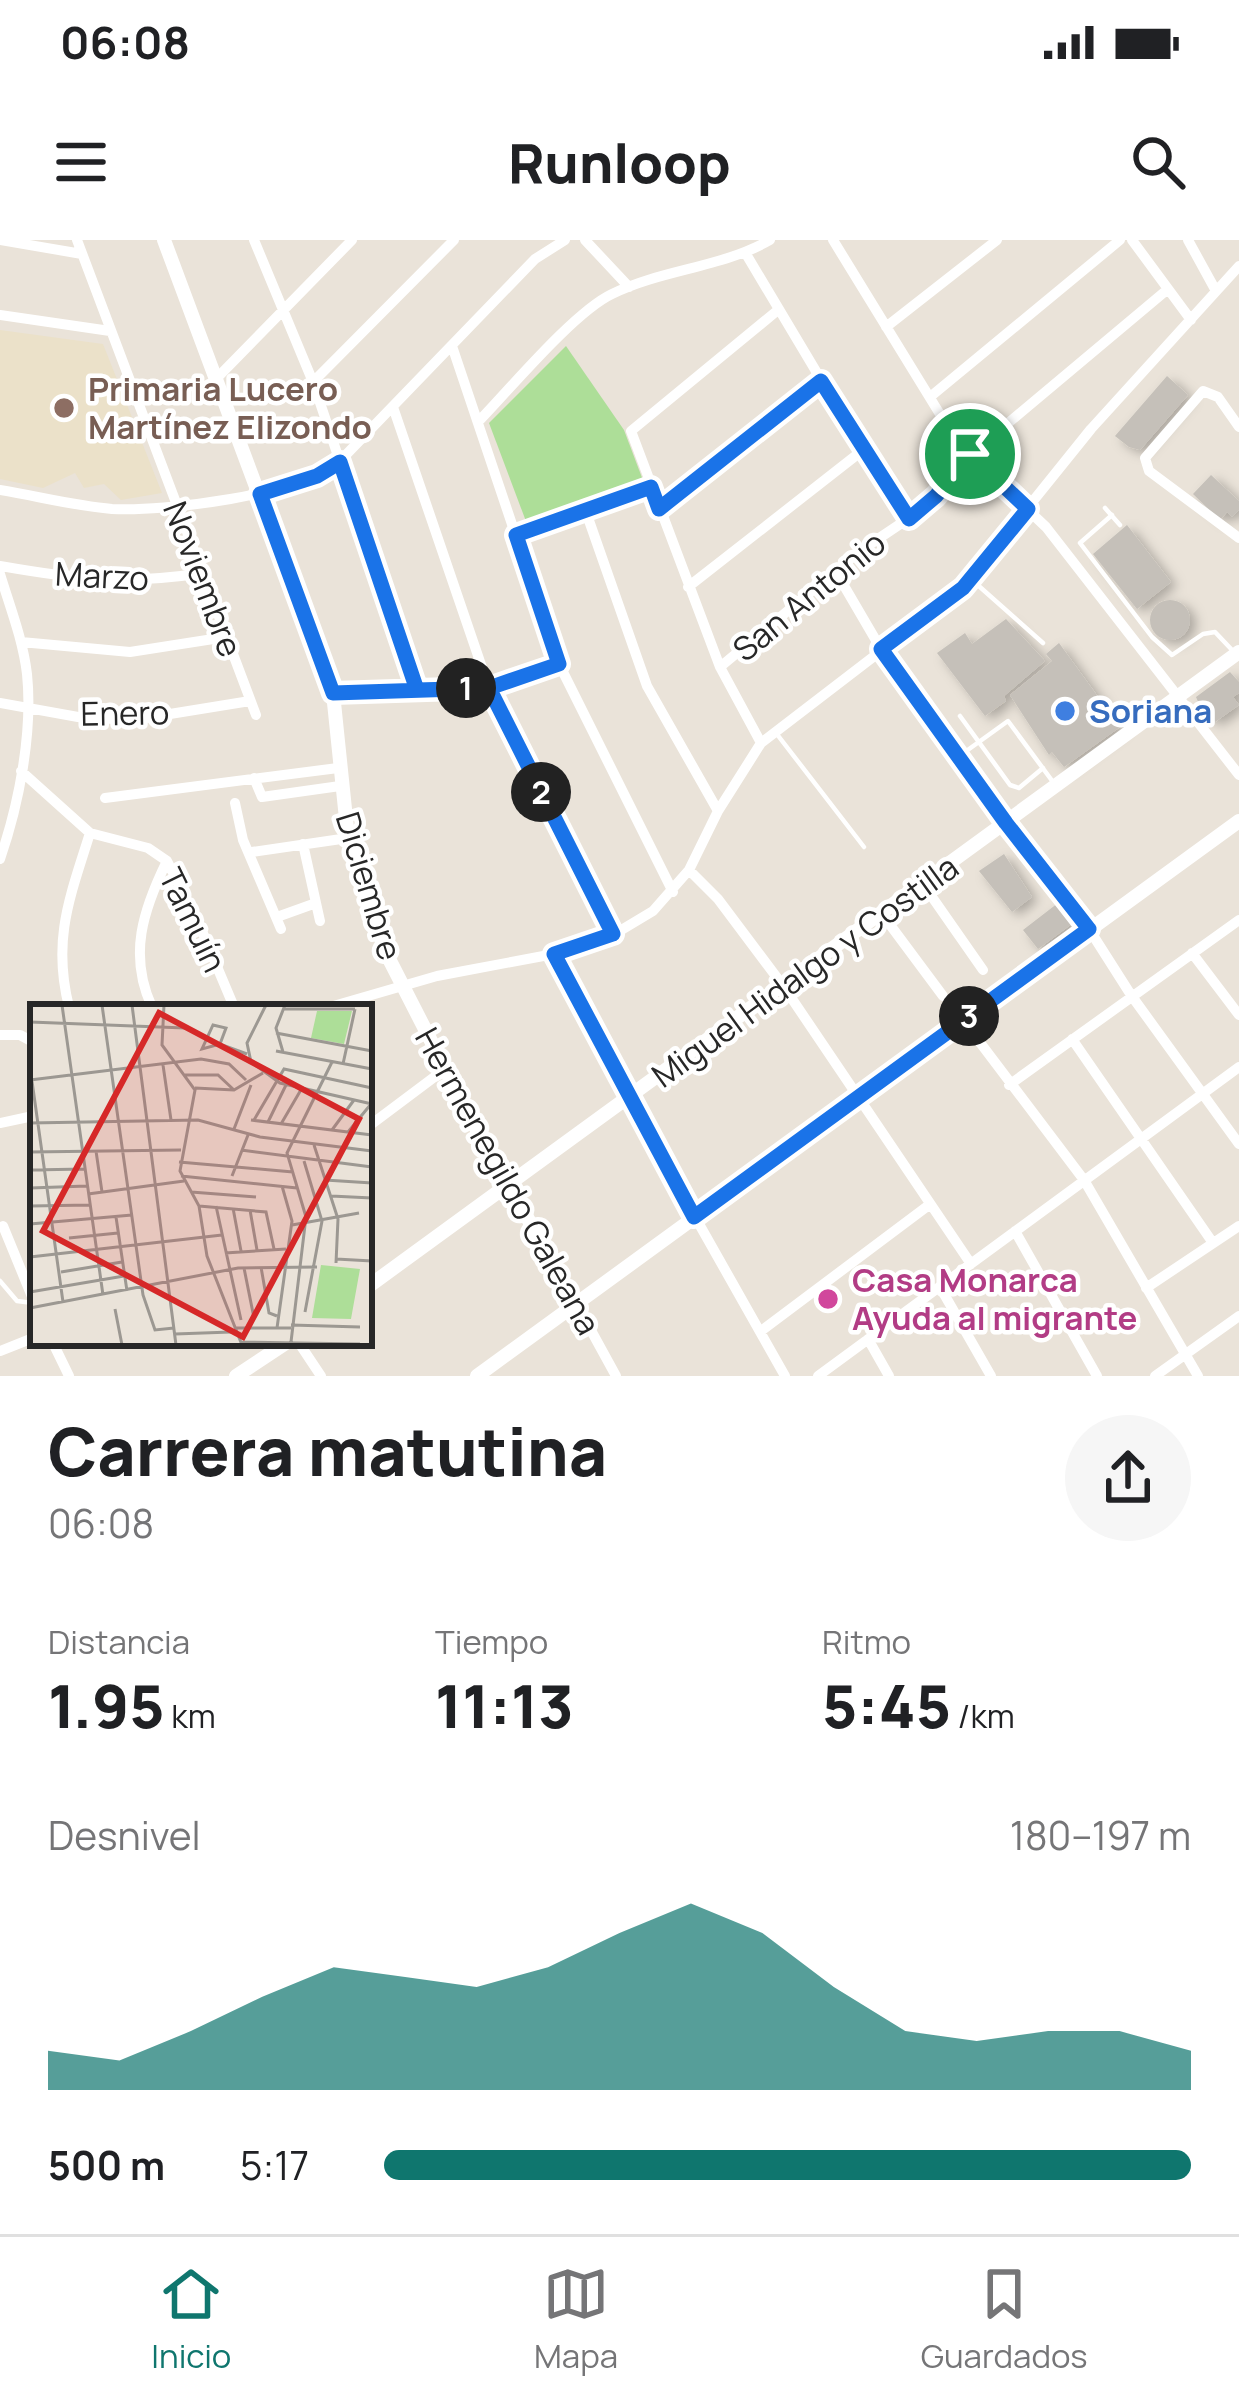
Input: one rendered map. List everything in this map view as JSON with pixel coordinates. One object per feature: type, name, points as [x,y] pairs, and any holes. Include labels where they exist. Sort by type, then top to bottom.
[{"type":"main road","name":"Diciembre","points":[[164,240],[333,693],[348,838],[401,987]]},
{"type":"main road","name":"Miguel Hidalgo y Costilla","points":[[372,1284],[1238,654]]},
{"type":"main road","points":[[477,1376],[1239,821]]},
{"type":"main road","name":"Hermenegildo Galeana","points":[[401,987],[575,1303]]},
{"type":"main road","points":[[236,1376],[281,1346]]},
{"type":"street","points":[[0,240],[82,254]]},
{"type":"street","name":"Noviembre","points":[[76,240],[256,715]]},
{"type":"street","points":[[254,240],[313,382],[417,690]]},
{"type":"street","points":[[313,382],[454,240]]},
{"type":"street","points":[[0,490],[105,508],[260,494],[317,476],[340,462],[535,259],[566,240]]},
{"type":"street","points":[[585,240],[628,287]]},
{"type":"street","points":[[478,422],[593,305],[628,287],[746,254],[770,240]]},
{"type":"street","points":[[833,240],[970,454],[1028,509],[1067,555],[1239,775]]},
{"type":"street","points":[[886,327],[997,240]]},
{"type":"street","points":[[930,398],[1120,240]]},
{"type":"street","points":[[1132,240],[1191,320]]},
{"type":"street","points":[[1188,240],[1216,291]]},
{"type":"street","points":[[216,379],[348,242]]},
{"type":"street","points":[[746,254],[909,519]]},
{"type":"street","points":[[341,1004],[554,954],[632,926],[673,892],[761,743],[972,580],[1091,429],[1239,266]]},
{"type":"street","name":"San Antonio","points":[[721,667],[909,519],[936,496],[970,454],[1168,289]]},
{"type":"street","points":[[761,743],[721,667],[631,431],[778,310]]},
{"type":"street","points":[[0,315],[110,331]]},
{"type":"street","points":[[452,346],[559,664],[673,892]]},
{"type":"street","points":[[659,509],[821,381]]},
{"type":"street","points":[[1239,427],[1218,397],[1203,391],[1145,458],[1150,471],[1239,538]]},
{"type":"street","points":[[393,407],[489,688],[613,934]]},
{"type":"street","points":[[688,587],[863,450]]},
{"type":"street","points":[[516,535],[651,487]]},
{"type":"street","points":[[586,512],[647,686],[718,811]]},
{"type":"street","points":[[0,570],[21,642],[28,708],[21,771],[1,856]]},
{"type":"street","name":"Marzo","points":[[0,570],[140,583],[204,573]]},
{"type":"street","points":[[836,572],[881,649],[1089,929],[1239,1144]]},
{"type":"street","points":[[21,642],[130,652],[226,638]]},
{"type":"street","points":[[333,693],[489,688],[559,664]]},
{"type":"street","name":"Enero","points":[[0,703],[133,720],[250,701]]},
{"type":"street","points":[[105,798],[338,768]]},
{"type":"street","name":"Tamuín","points":[[21,771],[91,832],[148,848],[167,861],[233,1004]]},
{"type":"street","points":[[254,778],[262,797],[340,786]]},
{"type":"street","points":[[236,803],[244,840],[279,923],[316,903]]},
{"type":"street","points":[[69,1004],[60,945],[64,916],[91,832]]},
{"type":"street","points":[[252,852],[348,838]]},
{"type":"street","points":[[303,844],[320,921]]},
{"type":"street","points":[[151,1004],[138,969],[138,947],[148,904],[167,861]]},
{"type":"street","points":[[688,870],[718,899],[784,987],[971,1264]]},
{"type":"street","points":[[923,884],[982,970]]},
{"type":"street","points":[[882,914],[943,996]]},
{"type":"street","points":[[1009,1085],[1239,920]]},
{"type":"street","points":[[1192,953],[1239,1015]]},
{"type":"street","points":[[554,954],[629,1100],[785,1376]]},
{"type":"street","points":[[963,1020],[1084,1180],[1198,1376]]},
{"type":"street","points":[[0,1035],[30,1040]]},
{"type":"street","points":[[1072,1039],[1213,1244]]},
{"type":"street","points":[[818,1376],[1239,1067]]},
{"type":"street","points":[[372,1124],[445,1069]]},
{"type":"street","points":[[0,1123],[30,1117]]},
{"type":"street","points":[[761,1331],[929,1205]]},
{"type":"street","points":[[3,1226],[30,1294]]},
{"type":"street","points":[[1146,1288],[1239,1226]]},
{"type":"street","points":[[1015,1232],[1097,1376]]},
{"type":"street","points":[[940,1287],[991,1376]]},
{"type":"street","name":"Hermenegildo Galeana","points":[[575,1303],[616,1376]]},
{"type":"street","points":[[1155,1376],[1239,1316]]},
{"type":"street","points":[[0,1351],[30,1339]]},
{"type":"street","points":[[868,1339],[889,1376]]},
{"type":"street","points":[[54,1346],[69,1376]]},
{"type":"street","points":[[300,1346],[321,1376]]},
{"type":"lane","points":[[1105,508],[1120,525]]},
{"type":"lane","points":[[1067,555],[1112,515]]},
{"type":"lane","points":[[1080,543],[1167,653],[1178,653],[1203,634],[1215,632],[1238,654]]},
{"type":"lane","points":[[972,580],[1043,643]]},
{"type":"lane","points":[[960,716],[1014,788],[1042,768]]},
{"type":"lane","points":[[958,757],[1008,721],[1056,787]]},
{"type":"lane","points":[[774,730],[864,847]]},
{"type":"lane","points":[[0,1281],[17,1301],[30,1301]]},
{"type":"shaded area","name":"Primaria Lucero Martínez Elizondo","points":[[0,330],[103,344],[162,493],[121,500],[104,484],[84,488],[75,473],[43,488],[0,479]]},
{"type":"green space","points":[[566,346],[624,430],[644,483],[527,524],[489,423]]},
{"type":"building","points":[[1167,376],[1188,395],[1140,450],[1129,447],[1115,436]]},
{"type":"building","points":[[1211,475],[1239,501],[1239,510],[1232,517],[1227,512],[1220,520],[1193,494]]},
{"type":"building","points":[[1127,525],[1171,582],[1137,609],[1093,554]]},
{"type":"building","points":[[1170,600],[1184,606],[1190,620],[1184,634],[1170,640],[1156,634],[1150,620],[1156,606]]},
{"type":"building","points":[[1006,619],[1045,661],[985,716],[937,653],[965,633],[972,644]]},
{"type":"building","name":"Soriana","points":[[1059,643],[1120,727],[1064,767],[1052,752],[1049,755],[1010,695],[1052,661],[1046,654]]},
{"type":"building","points":[[1230,672],[1239,682],[1239,693],[1233,697],[1239,705],[1215,722],[1209,715],[1205,718],[1196,697]]},
{"type":"building","points":[[1004,854],[1032,897],[1012,912],[979,871]]},
{"type":"building","points":[[1058,903],[1073,923],[1038,949],[1023,930]]},
{"type":"place","name":"Primaria Lucero Martínez Elizondo","points":[[64,408]]},
{"type":"place","name":"Soriana","points":[[1065,711]]},
{"type":"place","name":"Casa Monarca Ayuda al migrante","points":[[828,1299]]},
{"type":"route","points":[[970,454],[936,496],[909,519],[821,381],[659,509],[651,487],[516,535],[559,664],[489,688],[417,690],[340,462],[317,476],[260,494],[333,693],[489,688],[613,934],[554,954],[694,1217],[1089,929],[881,649],[963,588],[1028,509],[970,454]]}]
